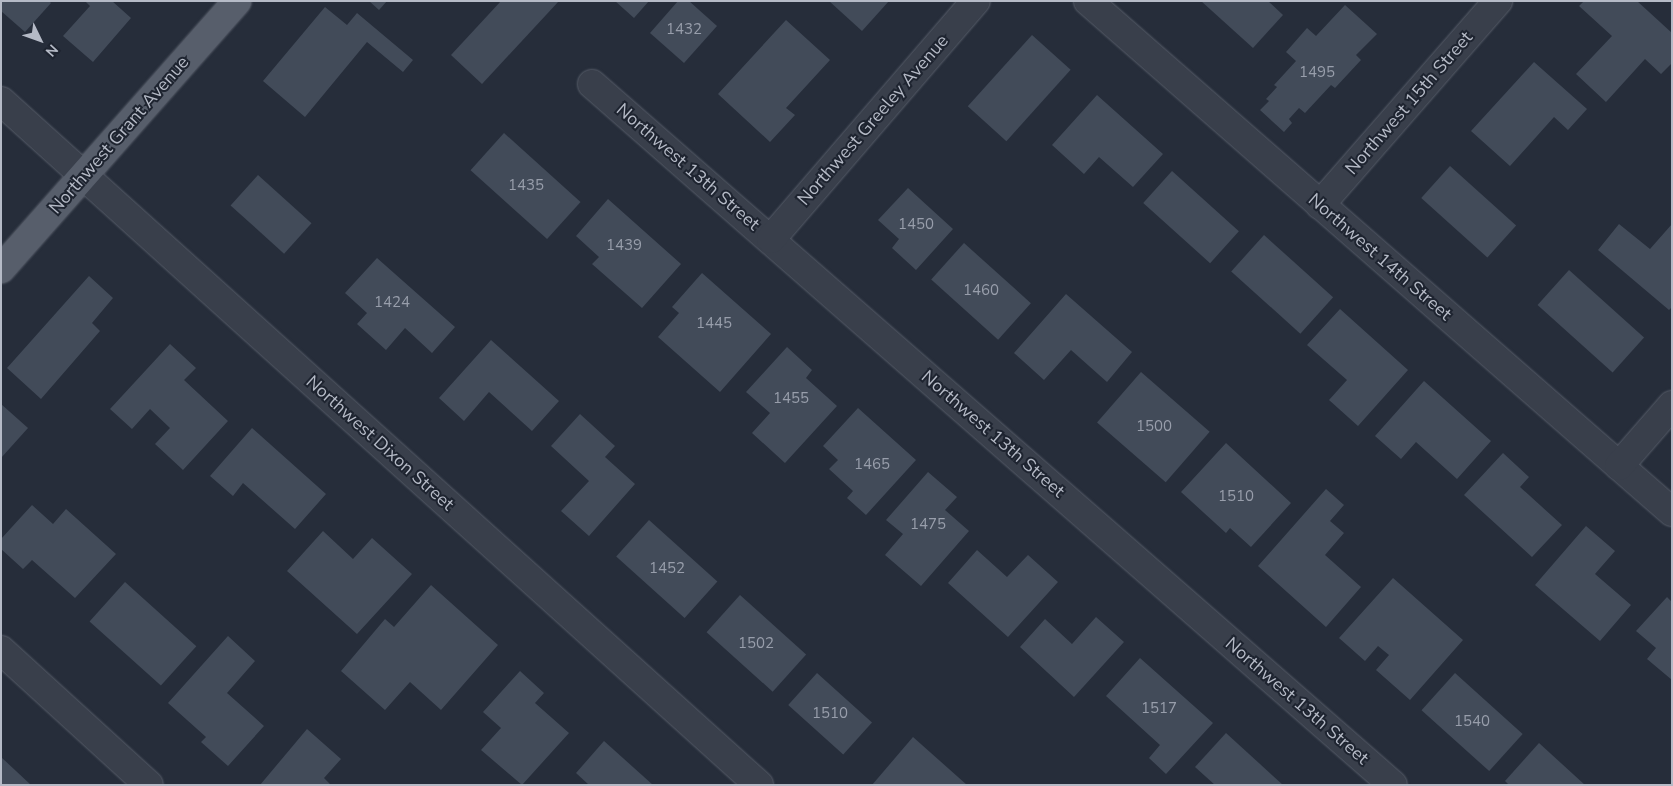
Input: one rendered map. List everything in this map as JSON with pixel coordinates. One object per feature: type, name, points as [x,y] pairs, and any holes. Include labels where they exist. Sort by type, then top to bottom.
[{"type":"main road","name":"Northwest Grant Avenue","points":[[1,269],[238,1]]},
{"type":"street","name":"Northwest Greeley Avenue","points":[[772,239],[976,1]]},
{"type":"street","name":"Northwest 14th Street","points":[[1088,1],[1672,512]]},
{"type":"street","name":"Northwest 15th Street","points":[[1320,205],[1498,1]]},
{"type":"street","name":"Northwest 13th Street","points":[[592,84],[772,239],[1393,785]]},
{"type":"street","name":"Northwest Dixon Street","points":[[1,101],[758,785]]},
{"type":"street","points":[[1619,466],[1672,405]]},
{"type":"street","points":[[1,650],[149,785]]},
{"type":"building","points":[[1,1],[49,1],[51,3],[25,32],[1,11]]},
{"type":"building","points":[[85,1],[112,1],[131,18],[93,62],[63,36],[90,6]]},
{"type":"building","points":[[369,1],[387,1],[379,10]]},
{"type":"building","points":[[501,1],[559,1],[482,84],[451,55]]},
{"type":"building","points":[[615,1],[649,1],[634,18]]},
{"type":"building","points":[[678,1],[689,1],[717,26],[684,63],[650,33]]},
{"type":"building","points":[[829,1],[889,1],[862,31]]},
{"type":"building","points":[[1201,1],[1268,1],[1283,15],[1253,48]]},
{"type":"building","points":[[1584,1],[1637,1],[1672,33],[1672,63],[1661,74],[1645,59],[1606,102],[1576,74],[1612,36],[1579,6]]},
{"type":"building","points":[[1345,5],[1377,34],[1356,55],[1361,60],[1335,88],[1331,85],[1305,113],[1299,108],[1289,119],[1292,123],[1284,132],[1260,110],[1269,101],[1266,99],[1277,87],[1274,85],[1296,61],[1286,52],[1307,28],[1316,36]]},
{"type":"building","points":[[325,7],[347,25],[357,13],[413,60],[403,72],[367,42],[305,117],[263,81]]},
{"type":"building","points":[[786,20],[830,60],[786,108],[795,115],[770,142],[718,94]]},
{"type":"building","points":[[1032,35],[1071,70],[1006,141],[968,106]]},
{"type":"building","points":[[1534,62],[1587,109],[1568,130],[1554,117],[1510,166],[1471,131]]},
{"type":"building","points":[[1097,95],[1163,154],[1133,187],[1099,157],[1084,174],[1052,145]]},
{"type":"building","points":[[504,133],[581,202],[547,239],[471,170]]},
{"type":"building","points":[[1450,166],[1516,226],[1487,258],[1421,198]]},
{"type":"building","points":[[1172,171],[1239,231],[1210,263],[1143,203]]},
{"type":"building","points":[[258,175],[312,223],[284,254],[231,205]]},
{"type":"building","points":[[908,188],[953,229],[916,270],[892,248],[899,239],[878,220]]},
{"type":"building","points":[[608,199],[681,264],[642,308],[592,264],[599,257],[576,236]]},
{"type":"building","points":[[1619,224],[1650,249],[1672,224],[1672,307],[1669,310],[1598,250]]},
{"type":"building","points":[[1264,235],[1333,297],[1300,334],[1231,271]]},
{"type":"building","points":[[964,243],[1031,303],[998,340],[931,279]]},
{"type":"building","points":[[377,258],[455,327],[432,353],[405,328],[386,350],[357,324],[367,313],[345,293]]},
{"type":"building","points":[[1569,270],[1644,338],[1613,373],[1538,305]]},
{"type":"building","points":[[702,273],[771,334],[720,392],[658,337],[679,313],[672,307]]},
{"type":"building","points":[[89,276],[113,298],[92,323],[100,331],[41,399],[7,368]]},
{"type":"building","points":[[1066,294],[1132,352],[1107,382],[1071,350],[1044,380],[1014,353]]},
{"type":"building","points":[[1340,309],[1408,370],[1358,426],[1329,400],[1347,380],[1307,345]]},
{"type":"building","points":[[491,340],[559,401],[532,431],[489,392],[464,421],[439,398]]},
{"type":"building","points":[[170,344],[196,368],[184,380],[228,421],[183,470],[155,444],[170,428],[150,409],[132,429],[110,409]]},
{"type":"building","points":[[787,347],[812,370],[806,378],[837,406],[785,463],[752,433],[770,413],[746,392]]},
{"type":"building","points":[[1141,372],[1210,432],[1166,482],[1097,423]]},
{"type":"building","points":[[1424,381],[1491,441],[1457,479],[1416,442],[1401,459],[1375,436]]},
{"type":"building","points":[[1,404],[28,428],[1,458]]},
{"type":"building","points":[[858,408],[916,460],[866,515],[847,498],[853,491],[829,469],[838,460],[823,446]]},
{"type":"building","points":[[580,414],[615,446],[605,457],[635,484],[589,536],[561,511],[589,481],[551,446]]},
{"type":"building","points":[[252,428],[326,494],[295,529],[243,483],[233,496],[210,476]]},
{"type":"building","points":[[1226,443],[1291,503],[1251,547],[1230,528],[1226,533],[1181,492]]},
{"type":"building","points":[[1503,453],[1529,477],[1520,487],[1562,525],[1532,557],[1464,495]]},
{"type":"building","points":[[928,472],[957,497],[945,510],[969,531],[921,586],[885,555],[903,534],[886,520]]},
{"type":"building","points":[[1326,489],[1344,505],[1330,521],[1344,533],[1325,555],[1361,587],[1326,627],[1258,566]]},
{"type":"building","points":[[32,505],[53,524],[66,509],[116,554],[75,598],[32,560],[23,569],[1,549],[1,539]]},
{"type":"building","points":[[649,520],[717,582],[685,618],[616,556]]},
{"type":"building","points":[[1586,526],[1615,551],[1595,574],[1631,605],[1600,641],[1535,585]]},
{"type":"building","points":[[323,531],[353,559],[372,538],[412,574],[357,634],[287,571]]},
{"type":"building","points":[[977,550],[1007,577],[1028,555],[1058,582],[1008,637],[948,583]]},
{"type":"building","points":[[1393,578],[1463,640],[1410,700],[1376,670],[1389,655],[1378,646],[1365,661],[1339,638]]},
{"type":"building","points":[[125,582],[196,646],[161,686],[90,621]]},
{"type":"building","points":[[431,585],[498,645],[441,710],[410,682],[385,710],[341,671],[385,619],[394,627]]},
{"type":"building","points":[[740,595],[806,655],[773,692],[707,632]]},
{"type":"building","points":[[1667,597],[1672,602],[1672,680],[1647,659],[1656,648],[1636,631]]},
{"type":"building","points":[[1096,617],[1124,642],[1074,697],[1020,647],[1045,619],[1072,644]]},
{"type":"building","points":[[228,636],[255,661],[227,693],[264,726],[228,766],[201,742],[206,737],[168,703]]},
{"type":"building","points":[[1140,658],[1213,723],[1166,774],[1149,758],[1160,745],[1106,696]]},
{"type":"building","points":[[520,671],[544,693],[535,703],[569,733],[522,785],[481,750],[501,728],[483,712]]},
{"type":"building","points":[[817,673],[872,723],[843,754],[788,705]]},
{"type":"building","points":[[1455,673],[1523,734],[1489,771],[1422,710]]},
{"type":"building","points":[[307,729],[341,759],[324,778],[331,785],[260,785]]},
{"type":"building","points":[[1226,733],[1283,785],[1215,785],[1195,767]]},
{"type":"building","points":[[913,737],[967,785],[872,785]]},
{"type":"building","points":[[604,741],[653,785],[589,785],[576,773]]},
{"type":"building","points":[[1539,743],[1585,785],[1509,785],[1505,781]]},
{"type":"building","points":[[1,757],[31,785],[1,785]]}]
